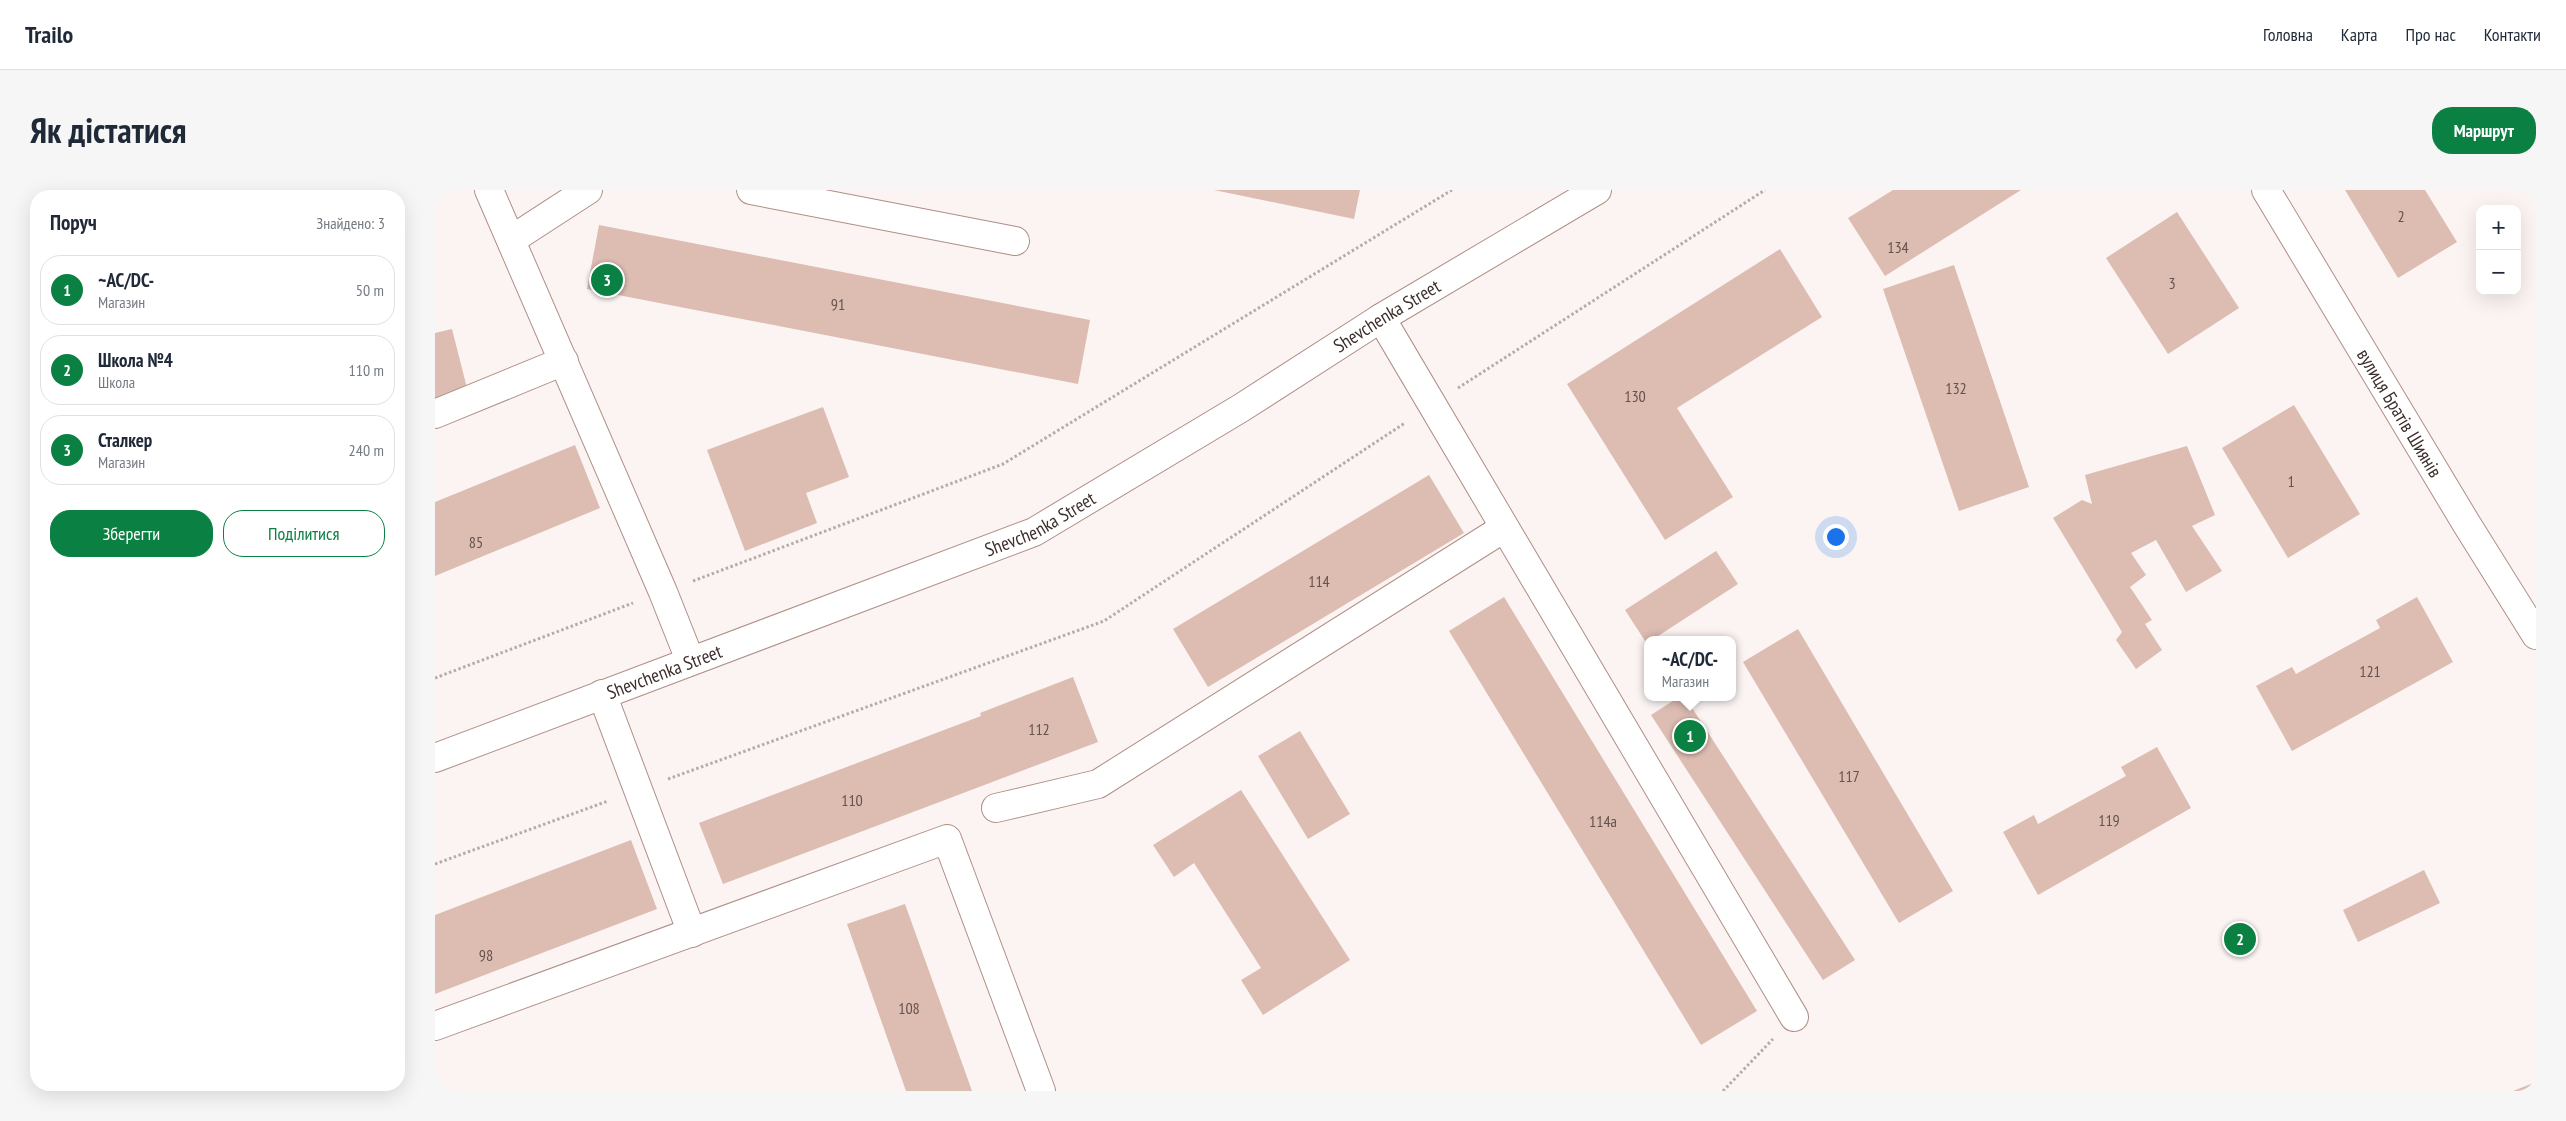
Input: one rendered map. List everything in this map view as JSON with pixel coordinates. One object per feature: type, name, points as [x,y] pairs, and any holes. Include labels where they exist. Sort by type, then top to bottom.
[{"type":"street","points":[[489,190],[663,592],[690,660]]},
{"type":"street","points":[[511,240],[588,190]]},
{"type":"street","points":[[751,190],[1015,241]]},
{"type":"street","name":"Shevchenka Street","points":[[435,758],[690,660],[1034,532],[1241,408],[1381,318],[1597,190]]},
{"type":"street","name":"вулиця Братів Шиянів","points":[[2266,190],[2466,523],[2536,634]]},
{"type":"street","points":[[1381,318],[1794,1017]]},
{"type":"street","points":[[435,414],[563,361]]},
{"type":"street","points":[[996,808],[1098,784],[1504,528]]},
{"type":"street","points":[[602,694],[692,933]]},
{"type":"street","points":[[435,1026],[947,839],[1041,1091]]},
{"type":"path","points":[[435,678],[1003,464],[1452,190]]},
{"type":"path","points":[[435,864],[1104,621],[1431,405],[1765,190]]},
{"type":"path","points":[[1723,1091],[1794,1017]]},
{"type":"building","points":[[1214,190],[1360,190],[1354,219]]},
{"type":"building","points":[[1893,190],[2021,190],[1885,276],[1848,218]]},
{"type":"building","points":[[2345,190],[2425,190],[2457,242],[2398,278]]},
{"type":"building","points":[[2177,212],[2239,308],[2168,354],[2106,258]]},
{"type":"building","points":[[599,225],[1090,320],[1078,384],[587,289]]},
{"type":"building","points":[[1780,249],[1822,317],[1677,408],[1733,497],[1665,540],[1567,384]]},
{"type":"building","points":[[1954,265],[2029,487],[1959,511],[1883,289]]},
{"type":"building","points":[[452,329],[468,392],[435,401],[435,333]]},
{"type":"building","points":[[2294,405],[2360,514],[2288,558],[2222,448]]},
{"type":"building","points":[[823,407],[849,477],[806,493],[817,523],[745,551],[707,450]]},
{"type":"building","points":[[575,445],[600,508],[435,576],[435,502]]},
{"type":"building","points":[[2187,446],[2215,515],[2192,526],[2222,571],[2186,592],[2156,540],[2131,553],[2146,575],[2130,587],[2152,620],[2145,624],[2162,650],[2136,669],[2116,640],[2122,632],[2053,518],[2082,500],[2092,504],[2085,475]]},
{"type":"building","points":[[1429,475],[1464,533],[1208,687],[1173,629]]},
{"type":"building","points":[[1716,551],[1738,584],[1658,636],[1644,636],[1644,639],[1625,610]]},
{"type":"building","points":[[1504,597],[1757,1011],[1701,1045],[1449,631]]},
{"type":"building","points":[[2417,597],[2453,662],[2292,751],[2256,686],[2292,667],[2296,674],[2380,628],[2376,620]]},
{"type":"building","points":[[1798,629],[1953,891],[1899,923],[1743,662]]},
{"type":"building","points":[[1073,677],[1098,742],[723,884],[699,823],[981,716],[980,713]]},
{"type":"building","points":[[1673,701],[1688,701],[1855,960],[1823,980],[1651,715]]},
{"type":"building","points":[[1300,731],[1350,814],[1308,839],[1258,756]]},
{"type":"building","points":[[2157,747],[2191,808],[2038,895],[2003,832],[2034,815],[2038,824],[2126,776],[2121,767]]},
{"type":"building","points":[[1241,790],[1350,960],[1263,1015],[1241,980],[1261,968],[1194,863],[1174,877],[1153,845]]},
{"type":"building","points":[[631,840],[657,909],[435,994],[435,915]]},
{"type":"building","points":[[2424,870],[2440,903],[2358,942],[2343,910]]},
{"type":"building","points":[[905,904],[972,1091],[906,1091],[847,924]]},
{"type":"building","points":[[2536,1082],[2536,1091],[2513,1091]]},
{"type":"place","name":"Сталкер","points":[[607,280]]},
{"type":"place","name":"~AC/DC-","points":[[1690,736]]},
{"type":"place","name":"Школа №4","points":[[2240,939]]}]
